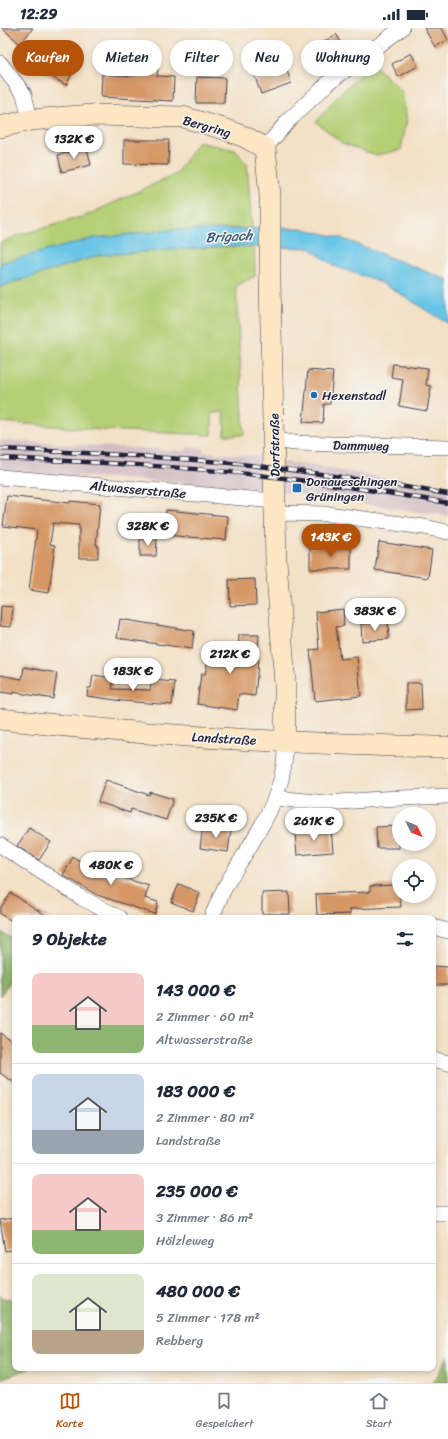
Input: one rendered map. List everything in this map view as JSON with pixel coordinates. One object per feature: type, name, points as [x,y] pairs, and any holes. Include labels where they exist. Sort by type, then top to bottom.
[{"type":"street","points":[[265,148],[287,122],[328,84],[402,28]]},
{"type":"street","points":[[0,63],[24,94],[30,120]]},
{"type":"street","name":"Bergring","points":[[0,127],[30,120],[93,115],[183,117],[228,130],[265,148]]},
{"type":"street","name":"Dorfstraße","points":[[265,148],[270,195],[270,282],[276,562],[285,684],[285,742]]},
{"type":"street","name":"Dammweg","points":[[274,440],[294,443],[448,447]]},
{"type":"street","name":"Altwasserstraße","points":[[0,477],[275,507],[424,527],[448,532]]},
{"type":"street","name":"Landstraße","points":[[0,719],[78,728],[285,742],[448,747]]},
{"type":"street","points":[[212,915],[224,888],[265,820],[275,798],[286,759],[285,742]]},
{"type":"street","points":[[275,798],[327,803],[380,798],[448,796]]},
{"type":"street","points":[[0,845],[82,898],[114,915]]},
{"type":"street","points":[[436,928],[448,931]]},
{"type":"street","points":[[436,1060],[448,1063]]},
{"type":"street","points":[[436,1212],[448,1213]]},
{"type":"shaded area","points":[[0,440],[186,451],[187,447],[203,448],[203,452],[258,456],[259,461],[287,462],[448,488],[448,516],[257,488],[0,471]]},
{"type":"green space","points":[[384,75],[402,92],[407,119],[401,150],[376,155],[342,143],[316,122],[337,97],[359,76],[384,76]]},
{"type":"green space","points":[[198,142],[235,150],[247,164],[252,229],[172,230],[0,263],[0,243],[19,235],[85,216],[176,174]]},
{"type":"green space","points":[[228,246],[254,246],[255,276],[236,286],[244,435],[225,435],[224,412],[212,413],[212,435],[103,430],[0,422],[0,287],[99,255]]},
{"type":"green space","points":[[0,932],[12,938],[12,979],[0,996]]},
{"type":"green space","points":[[0,1295],[3,1298],[12,1300],[12,1371],[23,1371],[0,1379]]},
{"type":"green space","points":[[448,1356],[448,1383],[433,1383]]},
{"type":"water","name":"Brigach","points":[[300,228],[338,237],[448,280],[448,324],[385,284],[334,266],[310,248],[228,246],[99,255],[0,287],[0,263],[94,238],[172,230]]},
{"type":"building","points":[[2,28],[33,28],[23,40],[16,40]]},
{"type":"building","points":[[424,28],[442,28],[448,40],[435,47]]},
{"type":"building","points":[[336,34],[340,40],[327,40]]},
{"type":"building","points":[[411,53],[418,66],[398,77],[392,64]]},
{"type":"building","points":[[50,76],[71,76],[66,85]]},
{"type":"building","points":[[102,76],[174,77],[173,101],[101,97]]},
{"type":"building","points":[[255,76],[289,76],[291,83],[261,94]]},
{"type":"building","points":[[197,77],[225,78],[224,103],[196,103]]},
{"type":"building","points":[[124,140],[169,140],[168,165],[124,164]]},
{"type":"building","points":[[87,148],[91,165],[62,172],[58,155]]},
{"type":"building","points":[[393,364],[428,368],[426,385],[431,386],[427,411],[399,406],[403,379],[391,377]]},
{"type":"building","points":[[308,370],[333,372],[330,404],[324,404],[323,423],[303,422]]},
{"type":"building","points":[[7,496],[70,503],[70,501],[100,504],[96,545],[98,545],[98,558],[79,558],[79,525],[53,523],[50,544],[55,545],[49,593],[29,590],[37,530],[3,526]]},
{"type":"building","points":[[166,510],[228,516],[226,540],[164,535]]},
{"type":"building","points":[[140,539],[157,539],[156,556],[140,556]]},
{"type":"building","points":[[379,542],[432,550],[428,578],[375,570]]},
{"type":"building","points":[[351,547],[351,569],[310,569],[310,548]]},
{"type":"building","points":[[255,579],[256,605],[230,606],[229,580]]},
{"type":"building","points":[[1,606],[13,607],[11,627],[0,626]]},
{"type":"building","points":[[343,609],[344,626],[336,627],[340,659],[357,657],[361,696],[315,701],[310,650],[319,649],[316,612]]},
{"type":"building","points":[[120,619],[194,631],[192,649],[117,638]]},
{"type":"building","points":[[388,622],[389,639],[362,641],[361,624]]},
{"type":"building","points":[[239,635],[259,635],[255,696],[239,694],[237,710],[197,704],[201,674],[205,674],[211,647],[238,653]]},
{"type":"building","points":[[24,667],[57,673],[53,699],[13,692],[13,694],[0,692],[0,675],[22,679]]},
{"type":"building","points":[[93,675],[114,678],[112,689],[150,690],[152,680],[175,682],[172,705],[87,696],[88,688],[91,688]]},
{"type":"building","points":[[406,683],[421,683],[422,709],[406,710]]},
{"type":"building","points":[[106,780],[149,795],[150,792],[173,799],[166,820],[131,809],[130,813],[98,802]]},
{"type":"building","points":[[203,826],[231,830],[228,852],[200,848]]},
{"type":"building","points":[[392,826],[392,848],[377,848],[376,827]]},
{"type":"building","points":[[29,828],[51,842],[39,860],[17,846]]},
{"type":"building","points":[[331,829],[333,852],[297,855],[295,833]]},
{"type":"building","points":[[73,857],[114,879],[115,875],[149,886],[145,898],[158,902],[155,914],[97,895],[63,875]]},
{"type":"building","points":[[179,884],[200,893],[193,911],[171,902]]},
{"type":"building","points":[[392,885],[392,903],[401,903],[401,907],[350,909],[350,914],[317,915],[316,894],[370,892],[370,886]]},
{"type":"building","points":[[289,892],[290,914],[262,914],[262,893]]},
{"type":"building","points":[[11,893],[45,915],[12,915],[12,921],[0,914],[0,909]]},
{"type":"building","points":[[436,966],[448,967],[448,985],[436,985]]},
{"type":"building","points":[[0,1033],[12,1041],[12,1081],[0,1073]]},
{"type":"building","points":[[12,1218],[12,1250],[5,1251],[0,1220]]},
{"type":"railway","points":[[0,449],[220,462],[277,468],[391,484],[448,494]]},
{"type":"railway","points":[[0,458],[138,465],[241,473],[383,492],[448,503]]},
{"type":"place","name":"Hexenstadl","points":[[314,395]]},
{"type":"place","name":"Donaueschingen Grüningen","points":[[297,488]]}]
